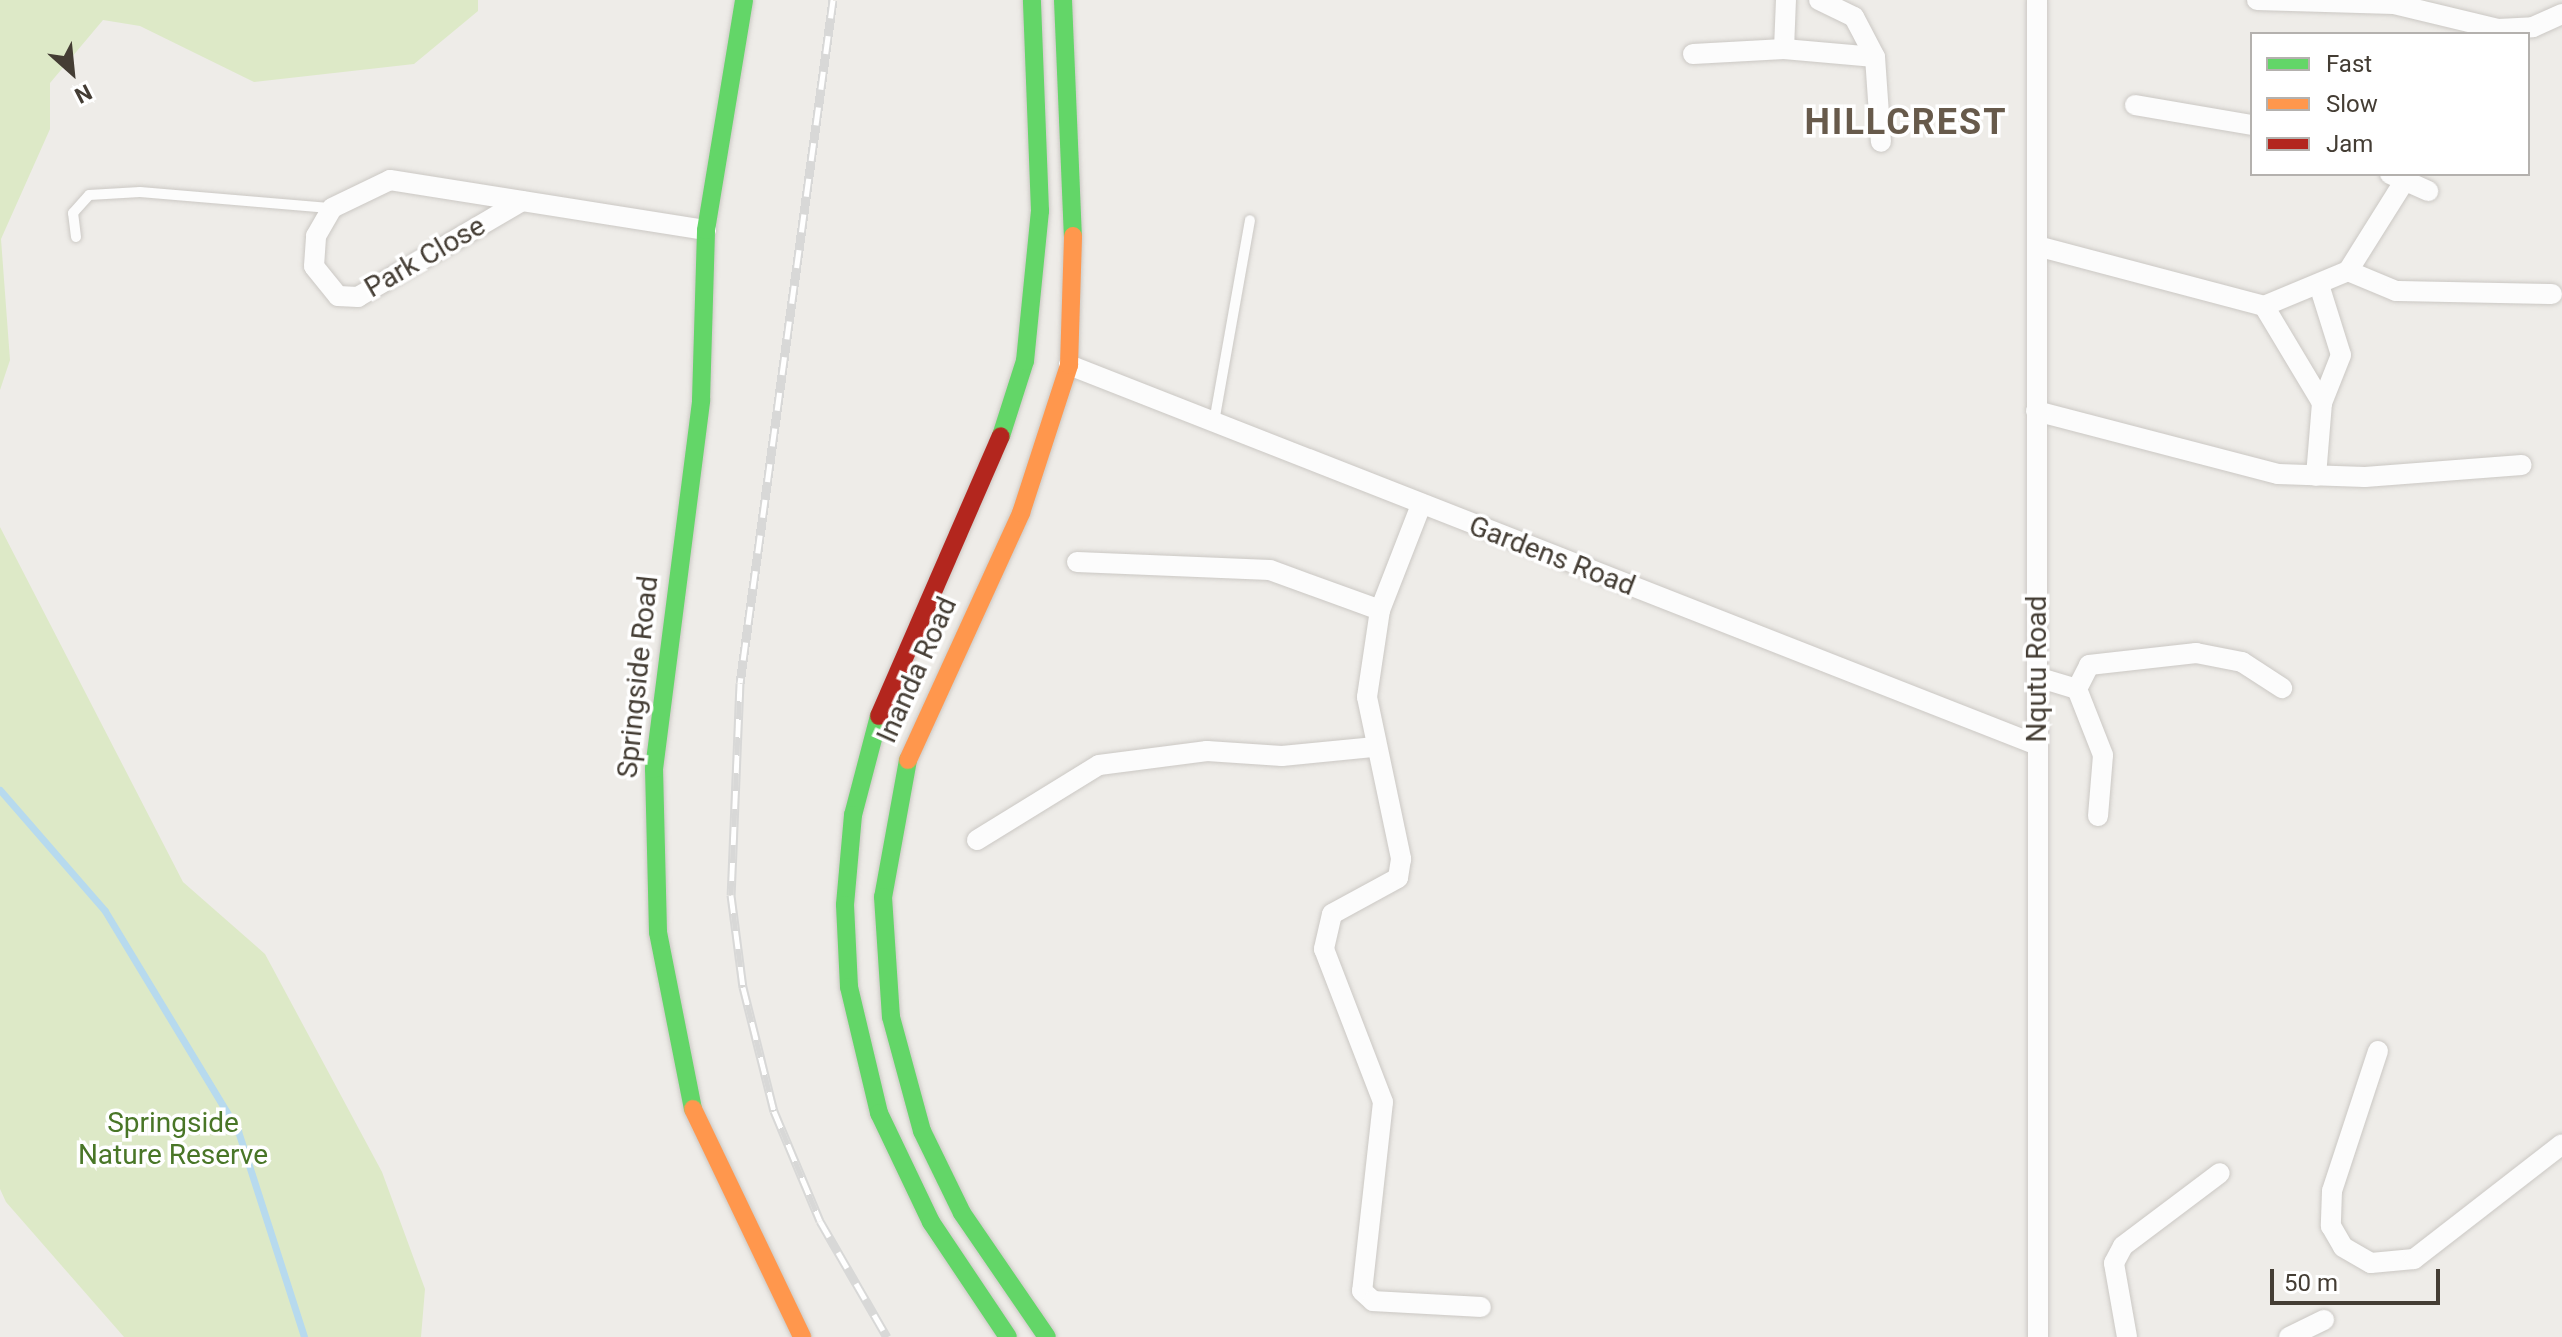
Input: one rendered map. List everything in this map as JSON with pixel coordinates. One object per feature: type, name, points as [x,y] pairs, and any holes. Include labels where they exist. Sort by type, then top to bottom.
[{"type":"main road","name":"Springside Road","points":[[744,0],[706,230],[701,400],[654,769],[658,932],[689,1102],[802,1337]]},
{"type":"main road","name":"Inanda Road","points":[[1008,1337],[931,1222],[879,1113],[849,987],[845,905],[857,793],[882,705],[989,476],[1025,361],[1040,211],[1032,0]]},
{"type":"main road","name":"Inanda Road","points":[[1047,1337],[962,1213],[922,1131],[891,1017],[883,897],[910,747],[1021,513],[1069,365],[1076,299],[1063,0]]},
{"type":"street","points":[[1784,49],[1786,0]]},
{"type":"street","points":[[1819,0],[1854,17],[1875,57],[1881,142]]},
{"type":"street","name":"Nqutu Road","points":[[2037,0],[2038,1337]]},
{"type":"street","points":[[2257,0],[2394,4],[2498,29],[2533,27],[2562,14]]},
{"type":"street","points":[[1693,54],[1784,49],[1875,57]]},
{"type":"street","points":[[2135,105],[2250,125]]},
{"type":"street","points":[[2037,246],[2264,306],[2320,288],[2348,271],[2396,179],[2428,191]]},
{"type":"street","name":"Park Close","points":[[522,201],[371,293],[346,299],[328,289],[314,266],[316,236],[332,208],[390,180],[706,230]]},
{"type":"street","points":[[2348,271],[2396,291],[2552,294]]},
{"type":"street","points":[[2316,476],[2322,403],[2341,355],[2320,288]]},
{"type":"street","points":[[2264,306],[2322,403]]},
{"type":"street","name":"Gardens Road","points":[[1069,365],[2037,745]]},
{"type":"street","points":[[2036,411],[2278,474],[2316,476],[2522,465]]},
{"type":"street","points":[[1421,505],[1380,610],[1367,697],[1373,747],[1401,859],[1398,878],[1332,914],[1324,932],[1324,949],[1383,1102],[1362,1291],[1373,1301],[1481,1307]]},
{"type":"street","points":[[1077,562],[1270,570],[1380,610]]},
{"type":"street","points":[[2070,687],[2095,661],[2196,653],[2242,662],[2282,688]]},
{"type":"street","points":[[2037,677],[2070,687],[2103,755],[2098,816]]},
{"type":"street","points":[[977,840],[1099,765],[1207,751],[1282,756],[1373,747]]},
{"type":"street","points":[[2378,1051],[2332,1191],[2331,1226],[2343,1247],[2371,1263],[2414,1259],[2562,1144]]},
{"type":"street","points":[[2127,1337],[2114,1263],[2123,1246],[2220,1173]]},
{"type":"street","points":[[2289,1337],[2324,1320]]},
{"type":"lane","points":[[76,237],[73,213],[89,195],[140,192],[332,208]]},
{"type":"lane","points":[[1214,422],[1250,220]]},
{"type":"green space","points":[[0,0],[478,0],[478,11],[414,64],[254,82],[140,26],[103,20],[50,83],[50,129],[1,239],[10,360],[0,390]]},
{"type":"green space","name":"Springside Nature Reserve","points":[[0,527],[183,882],[265,954],[382,1172],[425,1289],[421,1337],[124,1337],[6,1202],[0,1189]]},
{"type":"waterway","points":[[0,790],[105,911],[238,1131],[304,1337]]},
{"type":"railway","points":[[833,0],[740,683],[731,895],[743,987],[774,1111],[820,1221],[887,1337]]},
{"type":"traffic: fast","points":[[693,1109],[658,932],[654,769],[701,400],[706,230],[744,0]]},
{"type":"traffic: fast","points":[[1001,436],[1025,361],[1040,211],[1032,0]]},
{"type":"traffic: fast","points":[[1063,0],[1073,236]]},
{"type":"traffic: fast","points":[[879,716],[853,815],[845,905],[849,987],[879,1113],[931,1222],[1008,1337]]},
{"type":"traffic: fast","points":[[908,760],[883,897],[891,1017],[922,1131],[962,1213],[1047,1337]]},
{"type":"traffic: slow","points":[[908,760],[1021,513],[1069,365],[1073,236]]},
{"type":"traffic: slow","points":[[693,1109],[802,1337]]},
{"type":"traffic: jam","points":[[879,716],[1001,436]]},
{"type":"district","name":"HILLCREST","points":[[1906,123]]}]
